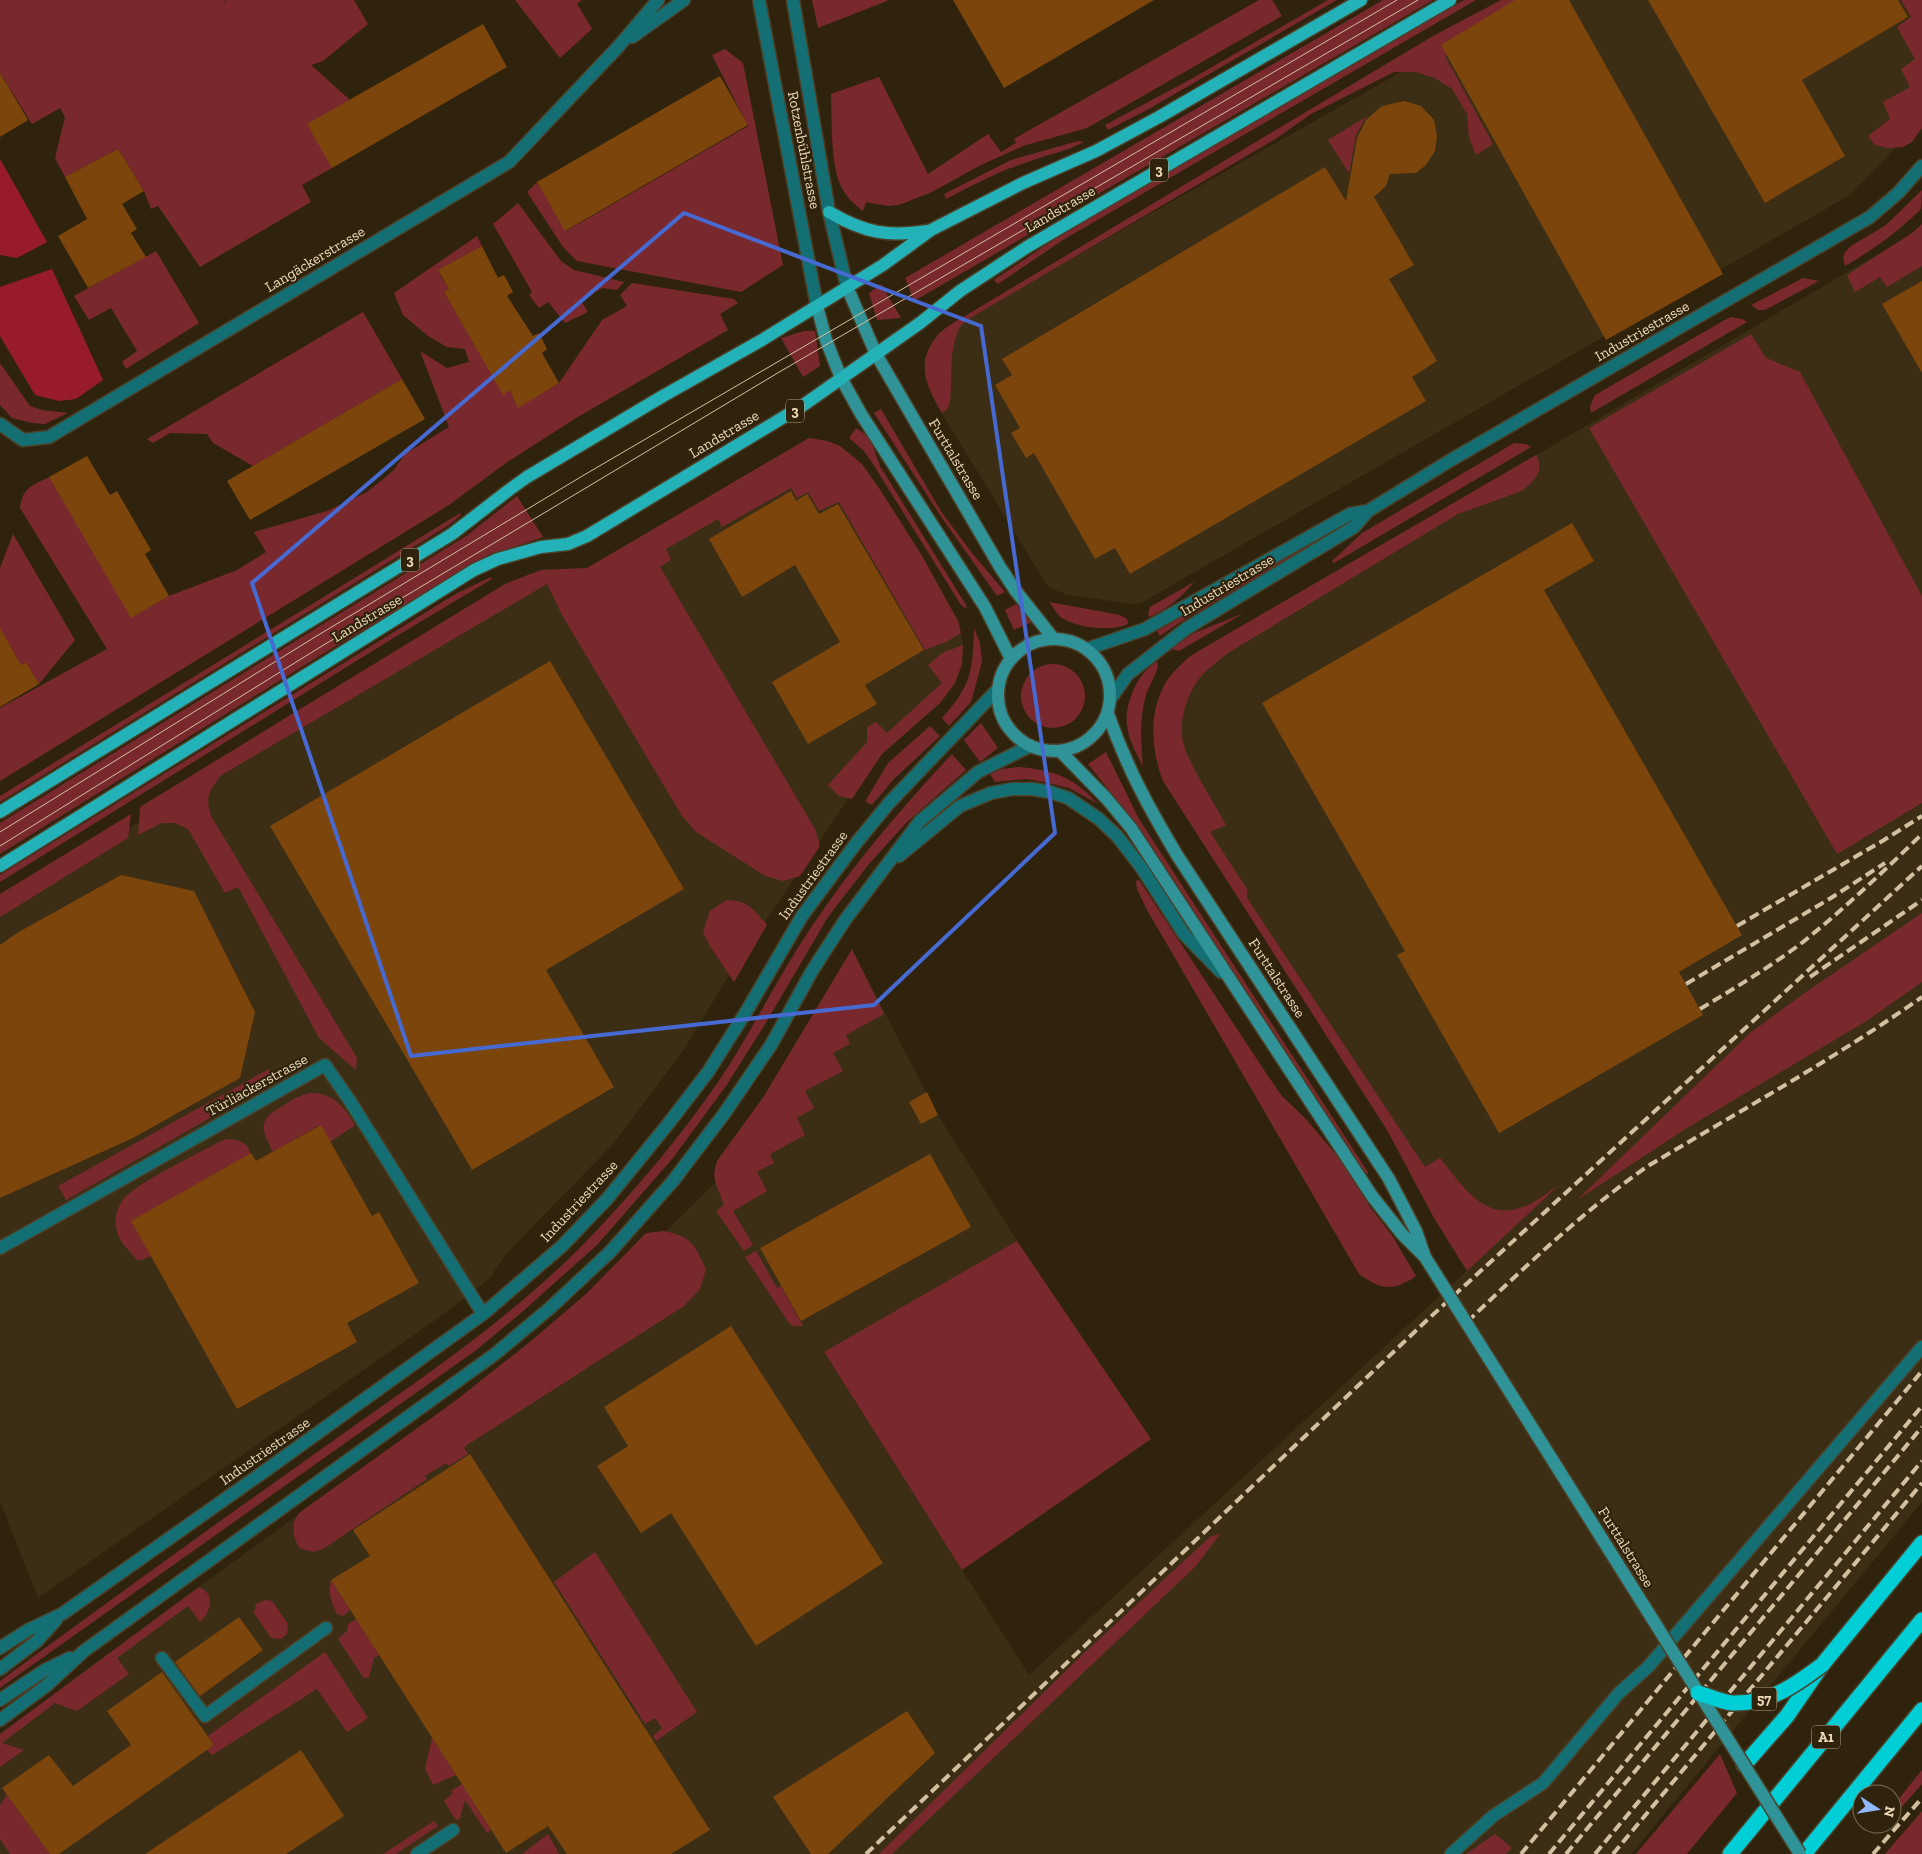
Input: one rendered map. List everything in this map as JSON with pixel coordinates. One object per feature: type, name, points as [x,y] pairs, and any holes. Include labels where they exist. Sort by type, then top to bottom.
[{"type":"highway","name":"57","points":[[1744,1765],[1787,1716],[1822,1665],[1922,1542]]},
{"type":"highway","name":"A1","points":[[1730,1854],[1922,1620]]},
{"type":"highway","name":"57","points":[[1698,1694],[1730,1703],[1760,1701],[1789,1689],[1822,1665]]},
{"type":"highway","points":[[1804,1854],[1922,1710]]},
{"type":"main road","name":"Landstrasse","points":[[0,812],[452,534],[527,477],[762,340],[883,265],[931,230],[1023,183],[1101,148],[1362,0]]},
{"type":"main road","name":"Landstrasse","points":[[0,866],[474,570],[498,559],[540,547],[568,544],[587,536],[802,406],[920,323],[960,291],[1027,247],[1450,0]]},
{"type":"main road","points":[[829,212],[853,224],[887,235],[931,230]]},
{"type":"main road","name":"Furttalstrasse","points":[[847,287],[876,354],[1000,567],[1015,590],[1053,638]]},
{"type":"main road","points":[[817,306],[826,340],[842,378],[872,430],[985,607],[1010,659]]},
{"type":"main road","points":[[1053,638],[1068,640],[1087,649],[1094,654],[1103,667],[1109,681],[1111,698],[1108,714],[1100,729],[1088,741],[1074,748],[1060,751],[1044,751],[1030,746],[1016,736],[1005,722],[999,706],[998,689],[1002,673],[1010,659],[1022,648],[1037,641],[1053,638]]},
{"type":"main road","name":"Furttalstrasse","points":[[1108,714],[1121,753],[1151,812],[1177,855],[1389,1179],[1416,1231],[1425,1257],[1800,1854]]},
{"type":"main road","name":"Furttalstrasse","points":[[1060,751],[1106,798],[1131,828],[1372,1196],[1402,1234],[1425,1257]]},
{"type":"street","name":"Langäckerstrasse","points":[[0,424],[22,440],[49,437],[509,162],[618,47],[658,0]]},
{"type":"street","name":"Langäckerstrasse","points":[[618,47],[684,0]]},
{"type":"street","name":"Rotzenbühlstrasse","points":[[759,0],[817,306]]},
{"type":"street","name":"Rotzenbühlstrasse","points":[[793,0],[829,212],[847,287]]},
{"type":"street","name":"Industriestrasse","points":[[1111,698],[1128,674],[1187,628],[1354,527],[1368,511],[1459,456],[1870,217],[1898,194],[1922,166]]},
{"type":"street","name":"Industriestrasse","points":[[1087,649],[1145,629],[1350,514],[1368,511]]},
{"type":"street","name":"Industriestrasse","points":[[0,1648],[28,1630],[62,1614],[262,1473],[483,1314],[562,1246],[606,1199],[708,1072],[746,1012],[802,916],[857,842],[889,803],[998,689]]},
{"type":"street","points":[[0,1720],[46,1686],[84,1651],[496,1354],[550,1308],[610,1252],[672,1181],[724,1114],[771,1045],[821,957],[845,920],[920,821],[978,772],[1030,746]]},
{"type":"street","points":[[883,869],[960,806],[991,794],[1012,789],[1032,789],[1059,795],[1068,798],[1100,819],[1117,836],[1141,867],[1184,934],[1230,981]]},
{"type":"street","name":"Türliackerstrasse","points":[[0,1248],[325,1065],[350,1101],[483,1314]]},
{"type":"street","points":[[1451,1854],[1493,1816],[1543,1783],[1620,1693],[1648,1667],[1922,1347]]},
{"type":"street","name":"Industriestrasse","points":[[0,1669],[37,1641],[62,1614]]},
{"type":"street","points":[[162,1658],[205,1716],[326,1628]]},
{"type":"street","points":[[0,1700],[45,1670],[84,1651]]},
{"type":"street","points":[[417,1854],[453,1830]]},
{"type":"highlighted area","points":[[684,213],[981,326],[1055,833],[874,1005],[411,1056],[252,583]]},
{"type":"shaded area","points":[[0,0],[223,0],[226,4],[224,0],[354,0],[368,24],[323,61],[311,65],[350,100],[332,168],[302,185],[311,202],[200,267],[158,206],[151,209],[144,191],[118,149],[65,177],[55,158],[65,117],[60,108],[32,124],[0,73]]},
{"type":"shaded area","points":[[515,0],[582,0],[577,4],[592,29],[560,58]]},
{"type":"shaded area","points":[[812,0],[887,0],[887,1],[818,28]]},
{"type":"shaded area","points":[[1259,0],[1272,0],[1282,16],[1087,128],[1023,146],[979,166],[932,192],[899,205],[888,206],[866,202],[863,211],[846,195],[838,179],[835,168],[831,94],[879,77],[928,174],[988,134],[1001,152],[1016,143],[1014,139]]},
{"type":"shaded area","points":[[1328,0],[1337,0],[1147,110],[1108,130],[1105,125],[1193,78]]},
{"type":"shaded area","points":[[1383,0],[1433,0],[914,301],[905,278]]},
{"type":"shaded area","points":[[1464,0],[1476,0],[1063,240],[998,284],[994,280],[1055,239],[1114,203]]},
{"type":"shaded area","points":[[1501,0],[1548,0],[1445,56],[1493,144],[1476,155],[1469,137],[1467,114],[1452,89],[1435,78],[1416,72],[1394,72],[1311,114],[1277,138],[972,317],[960,327],[956,336],[950,401],[948,408],[942,413],[931,394],[925,374],[925,364],[931,345],[945,329],[1433,36]]},
{"type":"shaded area","points":[[1523,0],[1912,0],[1922,21],[1906,137],[1850,195],[1141,603],[1130,604],[1065,594],[1048,587],[938,407],[925,377],[924,360],[938,334],[1426,58]]},
{"type":"shaded area","points":[[1901,0],[1922,0],[1922,128],[1912,142],[1903,147],[1888,148],[1875,145],[1868,136],[1890,119],[1883,102],[1910,87],[1901,69],[1915,59],[1897,27],[1911,17]]},
{"type":"shaded area","points":[[725,49],[743,63],[783,265],[741,292],[577,261],[563,247],[527,192],[537,182],[566,231],[748,126],[712,55]]},
{"type":"shaded area","points":[[1366,117],[1356,135],[1349,173],[1328,140]]},
{"type":"shaded area","points":[[1078,141],[1084,142],[1004,171],[946,199],[944,194],[1011,160]]},
{"type":"shaded area","points":[[0,159],[47,242],[17,258],[0,255]]},
{"type":"shaded area","points":[[1922,190],[1921,209],[1885,240],[1845,266],[1843,258],[1845,252],[1851,246],[1886,225]]},
{"type":"shaded area","points":[[518,203],[561,261],[574,270],[624,282],[617,290],[602,288],[581,301],[588,312],[565,323],[548,302],[539,308],[529,295],[532,292],[493,224]]},
{"type":"shaded area","points":[[1922,224],[1922,266],[1887,287],[1880,277],[1855,292],[1847,275],[1912,233]]},
{"type":"shaded area","points":[[1922,226],[1922,1502],[1631,1854],[0,1854],[0,1734],[171,1607],[439,1413],[627,1269],[717,1181],[862,969],[938,1115],[1017,1241],[824,1353],[1029,1675],[1471,1267],[1419,1177],[1178,800],[1169,680],[1494,480],[1912,234]]},
{"type":"shaded area","points":[[477,236],[482,246],[438,271],[449,289],[444,292],[503,394],[510,390],[518,407],[559,383],[602,320],[627,306],[620,295],[632,283],[734,299],[738,303],[720,314],[728,330],[576,418],[506,463],[449,505],[0,781],[0,708],[107,649],[20,508],[23,496],[29,488],[49,477],[132,617],[169,596],[237,570],[266,552],[254,532],[327,511],[367,492],[393,471],[405,454],[449,427],[420,351],[447,368],[469,362],[465,349],[447,347],[428,336],[403,315],[394,293]]},
{"type":"shaded area","points":[[156,251],[199,323],[126,369],[122,362],[137,351],[111,308],[89,320],[74,296]]},
{"type":"shaded area","points":[[52,269],[103,380],[76,399],[59,401],[35,395],[0,336],[0,287]]},
{"type":"shaded area","points":[[1803,278],[1819,281],[1765,310],[1758,310],[1751,305]]},
{"type":"shaded area","points":[[881,284],[901,318],[877,320],[869,293]]},
{"type":"shaded area","points":[[363,312],[402,379],[253,466],[213,443],[207,434],[170,433],[153,443],[147,439]]},
{"type":"shaded area","points":[[1731,317],[1747,322],[1591,413],[1590,406],[1595,395]]},
{"type":"shaded area","points":[[804,331],[815,331],[820,366],[803,377],[781,338]]},
{"type":"shaded area","points":[[1751,334],[1766,358],[1800,372],[1922,596],[1922,803],[1837,854],[1589,428]]},
{"type":"shaded area","points":[[0,363],[30,406],[42,410],[68,413],[45,424],[12,418],[0,405]]},
{"type":"shaded area","points":[[881,409],[942,513],[1005,592],[997,596],[940,515],[874,413]]},
{"type":"shaded area","points":[[856,428],[871,441],[880,466],[967,609],[961,605],[871,461],[864,451],[849,438]]},
{"type":"shaded area","points":[[809,438],[827,441],[840,446],[862,464],[921,554],[958,621],[963,645],[962,664],[955,683],[940,703],[882,754],[846,802],[726,980],[683,1051],[614,1143],[507,1253],[489,1279],[441,1316],[38,1598],[0,1501],[0,911],[527,575],[541,570],[587,568]]},
{"type":"shaded area","points":[[809,438],[827,441],[840,446],[862,464],[921,554],[958,621],[961,633],[946,642],[925,650],[839,502],[819,511],[808,492],[797,498],[791,488],[722,527],[718,519],[666,549],[671,560],[660,567],[815,829],[820,846],[800,876],[783,881],[765,876],[696,832],[682,816],[562,615],[547,584],[220,776],[209,795],[208,804],[211,816],[357,1058],[356,1070],[319,1038],[238,887],[225,893],[188,829],[175,823],[162,823],[138,835],[140,807],[505,584],[541,570],[587,568]]},
{"type":"shaded area","points":[[1514,443],[1526,444],[1531,447],[1334,563],[1332,561],[1362,533]]},
{"type":"shaded area","points":[[1536,455],[1539,461],[1539,471],[1535,479],[1522,491],[1458,514],[1228,653],[1198,680],[1188,699],[1182,730],[1185,749],[1189,758],[1226,825],[1210,832],[1247,889],[1247,898],[1425,1167],[1440,1158],[1467,1191],[1489,1207],[1501,1210],[1514,1210],[1530,1204],[1559,1185],[1467,1271],[1434,1218],[1387,1130],[1163,781],[1156,755],[1153,727],[1158,700],[1163,688],[1170,676],[1190,656]]},
{"type":"shaded area","points":[[517,496],[543,537],[492,553],[321,655],[0,854],[0,823],[466,536]]},
{"type":"shaded area","points":[[460,513],[461,515],[449,525],[0,802],[0,796]]},
{"type":"shaded area","points":[[1359,516],[1160,636],[1157,631]]},
{"type":"shaded area","points":[[13,534],[75,640],[39,684],[26,662],[21,665],[9,644],[0,649],[0,568]]},
{"type":"shaded area","points":[[491,577],[492,579],[0,882],[0,875],[457,593]]},
{"type":"shaded area","points":[[1194,582],[1174,602],[1150,617],[1148,614],[1150,607]]},
{"type":"shaded area","points":[[1049,602],[1120,615],[1127,619],[1128,624],[1112,628],[1095,628],[1077,624],[1060,617]]},
{"type":"shaded area","points":[[1016,604],[1032,622],[1014,630],[1005,610]]},
{"type":"shaded area","points":[[1244,613],[1179,651],[1171,649],[1192,634]]},
{"type":"shaded area","points":[[974,628],[980,643],[982,662],[971,702],[949,726],[942,718],[965,687],[973,656]]},
{"type":"shaded area","points":[[963,645],[962,664],[955,683],[940,703],[882,754],[852,799],[839,796],[828,785],[867,742],[867,727],[876,722],[887,733],[942,683],[928,665],[942,653]]},
{"type":"shaded area","points":[[1157,662],[1157,670],[1146,695],[1142,713],[1143,767],[1129,736],[1127,712],[1132,692],[1137,683],[1149,667]]},
{"type":"shaded area","points":[[1047,664],[1059,664],[1076,673],[1083,684],[1085,696],[1083,708],[1076,719],[1059,728],[1047,728],[1035,723],[1026,714],[1021,702],[1021,690],[1026,678],[1035,669]]},
{"type":"shaded area","points":[[981,723],[998,748],[980,762],[964,740]]},
{"type":"shaded area","points":[[930,726],[940,736],[894,779],[872,805],[866,802],[888,763]]},
{"type":"shaded area","points":[[1106,752],[1139,819],[1368,1174],[1364,1172],[1143,833],[1088,764]]},
{"type":"shaded area","points":[[952,754],[966,770],[907,822],[869,864],[828,917],[764,1026],[726,1086],[673,1158],[597,1245],[475,1351],[0,1688],[0,1681],[4,1678],[466,1346],[535,1290],[568,1260],[631,1193],[691,1120],[730,1063],[788,964],[828,903],[879,837]]},
{"type":"shaded area","points":[[1018,767],[1042,770],[1062,776],[1080,787],[1098,804],[1069,788],[1027,779],[995,782],[990,774],[1002,769]]},
{"type":"shaded area","points":[[131,814],[128,838],[0,917],[0,894]]},
{"type":"shaded area","points":[[1139,880],[1268,1076],[1282,1096],[1305,1118],[1339,1158],[1370,1207],[1393,1237],[1416,1276],[1400,1285],[1387,1287],[1374,1283],[1359,1274],[1147,910],[1137,889],[1136,881]]},
{"type":"shaded area","points":[[728,900],[746,904],[767,925],[734,982],[703,932],[710,911]]},
{"type":"shaded area","points":[[1922,913],[1922,982],[1868,1020],[1687,1128],[1577,1200],[1750,1033],[1806,992]]},
{"type":"shaded area","points":[[852,949],[884,1014],[846,1035],[850,1044],[833,1053],[843,1071],[805,1091],[814,1108],[797,1118],[805,1135],[770,1154],[774,1163],[757,1172],[767,1191],[733,1211],[753,1245],[744,1251],[716,1211],[724,1205],[715,1181],[714,1173],[717,1161],[764,1096]]},
{"type":"shaded area","points":[[269,1069],[273,1082],[66,1200],[58,1186]]},
{"type":"shaded area","points":[[311,1093],[326,1095],[338,1102],[355,1125],[330,1142],[320,1125],[273,1152],[265,1135],[264,1124],[266,1119],[277,1109],[292,1100]]},
{"type":"shaded area","points":[[228,1139],[242,1142],[251,1153],[151,1256],[137,1260],[122,1243],[118,1235],[116,1216],[122,1201],[140,1186],[168,1169]]},
{"type":"shaded area","points":[[664,1231],[681,1236],[691,1243],[706,1269],[700,1289],[684,1306],[467,1445],[464,1448],[468,1454],[449,1466],[446,1463],[425,1476],[427,1479],[323,1549],[313,1552],[299,1548],[293,1526],[299,1513],[455,1401],[531,1341],[587,1293],[646,1233]]},
{"type":"shaded area","points":[[1017,1241],[1151,1439],[962,1570],[824,1352]]},
{"type":"shaded area","points":[[756,1251],[777,1288],[781,1286],[803,1326],[793,1326],[789,1323],[745,1257]]},
{"type":"shaded area","points":[[1221,1533],[1196,1566],[892,1854],[879,1854],[1081,1656],[1210,1537]]},
{"type":"shaded area","points":[[595,1552],[697,1712],[656,1741],[653,1736],[662,1728],[655,1718],[645,1724],[554,1582]]},
{"type":"shaded area","points":[[331,1580],[350,1610],[343,1616],[337,1614],[332,1602],[330,1593]]},
{"type":"shaded area","points":[[199,1587],[208,1594],[210,1599],[207,1613],[200,1622],[188,1606],[117,1658],[129,1674],[77,1711],[55,1703],[2,1743],[24,1750],[0,1767],[0,1734]]},
{"type":"shaded area","points":[[265,1600],[272,1601],[288,1624],[287,1634],[281,1639],[271,1638],[254,1613],[256,1604]]},
{"type":"shaded area","points":[[356,1619],[379,1655],[374,1658],[369,1677],[366,1678],[363,1677],[338,1639],[347,1631],[348,1624]]},
{"type":"shaded area","points":[[325,1652],[368,1718],[347,1732],[317,1689],[212,1755],[207,1750],[214,1745],[208,1736]]},
{"type":"shaded area","points":[[432,1738],[456,1775],[433,1785],[425,1769]]},
{"type":"shaded area","points":[[1720,1754],[1737,1793],[1687,1854],[1636,1854]]},
{"type":"shaded area","points":[[1922,1770],[1922,1784],[1902,1807],[1902,1795]]},
{"type":"shaded area","points":[[462,1784],[491,1830],[487,1833],[465,1800],[458,1820],[455,1819],[444,1801],[452,1794],[452,1790]]},
{"type":"shaded area","points":[[7,1795],[50,1854],[10,1854],[0,1839],[0,1805]]},
{"type":"shaded area","points":[[1922,1811],[1922,1854],[1885,1854]]},
{"type":"shaded area","points":[[434,1821],[438,1826],[396,1854],[383,1854]]},
{"type":"shaded area","points":[[548,1834],[559,1854],[522,1854]]},
{"type":"shaded area","points":[[1495,1834],[1512,1848],[1506,1854],[1466,1854]]},
{"type":"building","points":[[953,0],[1154,0],[1004,88]]},
{"type":"building","points":[[1515,0],[1569,0],[1723,274],[1606,340],[1441,45]]},
{"type":"building","points":[[1648,0],[1898,0],[1908,17],[1802,80],[1845,156],[1765,203]]},
{"type":"building","points":[[483,24],[507,67],[332,168],[307,124]]},
{"type":"building","points":[[0,73],[28,120],[0,137]]},
{"type":"building","points":[[720,76],[748,125],[565,231],[537,182]]},
{"type":"building","points":[[1404,101],[1421,106],[1434,120],[1437,136],[1435,151],[1426,165],[1416,173],[1390,174],[1386,186],[1374,197],[1414,265],[1389,279],[1437,361],[1412,377],[1426,401],[1130,574],[1115,548],[1095,559],[1034,453],[1026,458],[1011,433],[1020,428],[995,385],[1012,375],[1002,359],[1325,167],[1346,201],[1357,138],[1366,120],[1382,106]]},
{"type":"building","points":[[118,149],[144,191],[122,204],[137,229],[131,233],[146,257],[88,288],[58,236],[87,219],[65,177]]},
{"type":"building","points":[[482,246],[498,278],[504,275],[513,292],[507,296],[533,336],[539,333],[547,349],[542,353],[559,383],[518,408],[510,390],[503,395],[444,292],[449,289],[438,270]]},
{"type":"building","points":[[1922,281],[1922,373],[1882,304]]},
{"type":"building","points":[[402,379],[425,419],[250,520],[227,481]]},
{"type":"building","points":[[87,456],[110,495],[117,491],[151,550],[145,554],[169,596],[131,618],[49,477]]},
{"type":"building","points":[[791,491],[796,501],[807,494],[819,514],[838,504],[924,650],[865,685],[877,704],[808,744],[772,682],[840,642],[795,565],[742,597],[709,539]]},
{"type":"building","points":[[1572,523],[1594,561],[1544,590],[1742,935],[1679,972],[1703,1015],[1499,1133],[1397,955],[1405,951],[1262,703]]},
{"type":"building","points":[[0,628],[21,665],[26,662],[39,684],[0,707]]},
{"type":"building","points":[[550,661],[684,889],[546,970],[614,1087],[472,1170],[270,826]]},
{"type":"building","points":[[121,875],[194,891],[255,1012],[240,1078],[133,1138],[0,1198],[0,945],[17,933]]},
{"type":"building","points":[[927,1092],[938,1115],[921,1124],[909,1102]]},
{"type":"building","points":[[321,1125],[372,1216],[379,1212],[419,1283],[347,1323],[357,1342],[237,1409],[131,1221],[251,1153],[256,1161]]},
{"type":"building","points":[[930,1154],[971,1227],[801,1321],[760,1248]]},
{"type":"building","points":[[731,1326],[883,1563],[756,1646],[671,1513],[641,1533],[597,1466],[628,1446],[604,1407]]},
{"type":"building","points":[[470,1454],[710,1830],[671,1854],[567,1854],[548,1826],[506,1853],[331,1580],[370,1556],[353,1530]]},
{"type":"building","points":[[239,1617],[263,1650],[200,1696],[175,1662]]},
{"type":"building","points":[[162,1672],[214,1745],[59,1854],[50,1854],[2,1788],[49,1755],[73,1786],[131,1745],[107,1711]]},
{"type":"building","points":[[907,1711],[935,1753],[828,1854],[811,1854],[773,1797]]},
{"type":"building","points":[[301,1750],[344,1816],[286,1854],[145,1854]]},
{"type":"tram line","points":[[0,832],[315,637],[584,475],[1397,0]]},
{"type":"tram line","points":[[0,846],[322,646],[781,371],[1418,0]]},
{"type":"railway","points":[[1737,926],[1922,816]]},
{"type":"railway","points":[[1700,1009],[1765,969],[1803,942],[1864,890],[1922,834]]},
{"type":"railway","points":[[1686,984],[1831,898],[1885,863]]},
{"type":"railway","points":[[866,1854],[1425,1322],[1922,866]]},
{"type":"railway","points":[[1810,977],[1922,900]]},
{"type":"railway","points":[[1467,1322],[1577,1221],[1648,1166],[1821,1063],[1922,997]]},
{"type":"railway","points":[[1521,1854],[1922,1371]]},
{"type":"railway","points":[[1549,1854],[1922,1406]]},
{"type":"railway","points":[[1566,1854],[1922,1427]]},
{"type":"railway","points":[[1595,1854],[1922,1461]]},
{"type":"railway","points":[[1613,1854],[1922,1483]]},
{"type":"railway","points":[[1873,1854],[1922,1798]]}]
